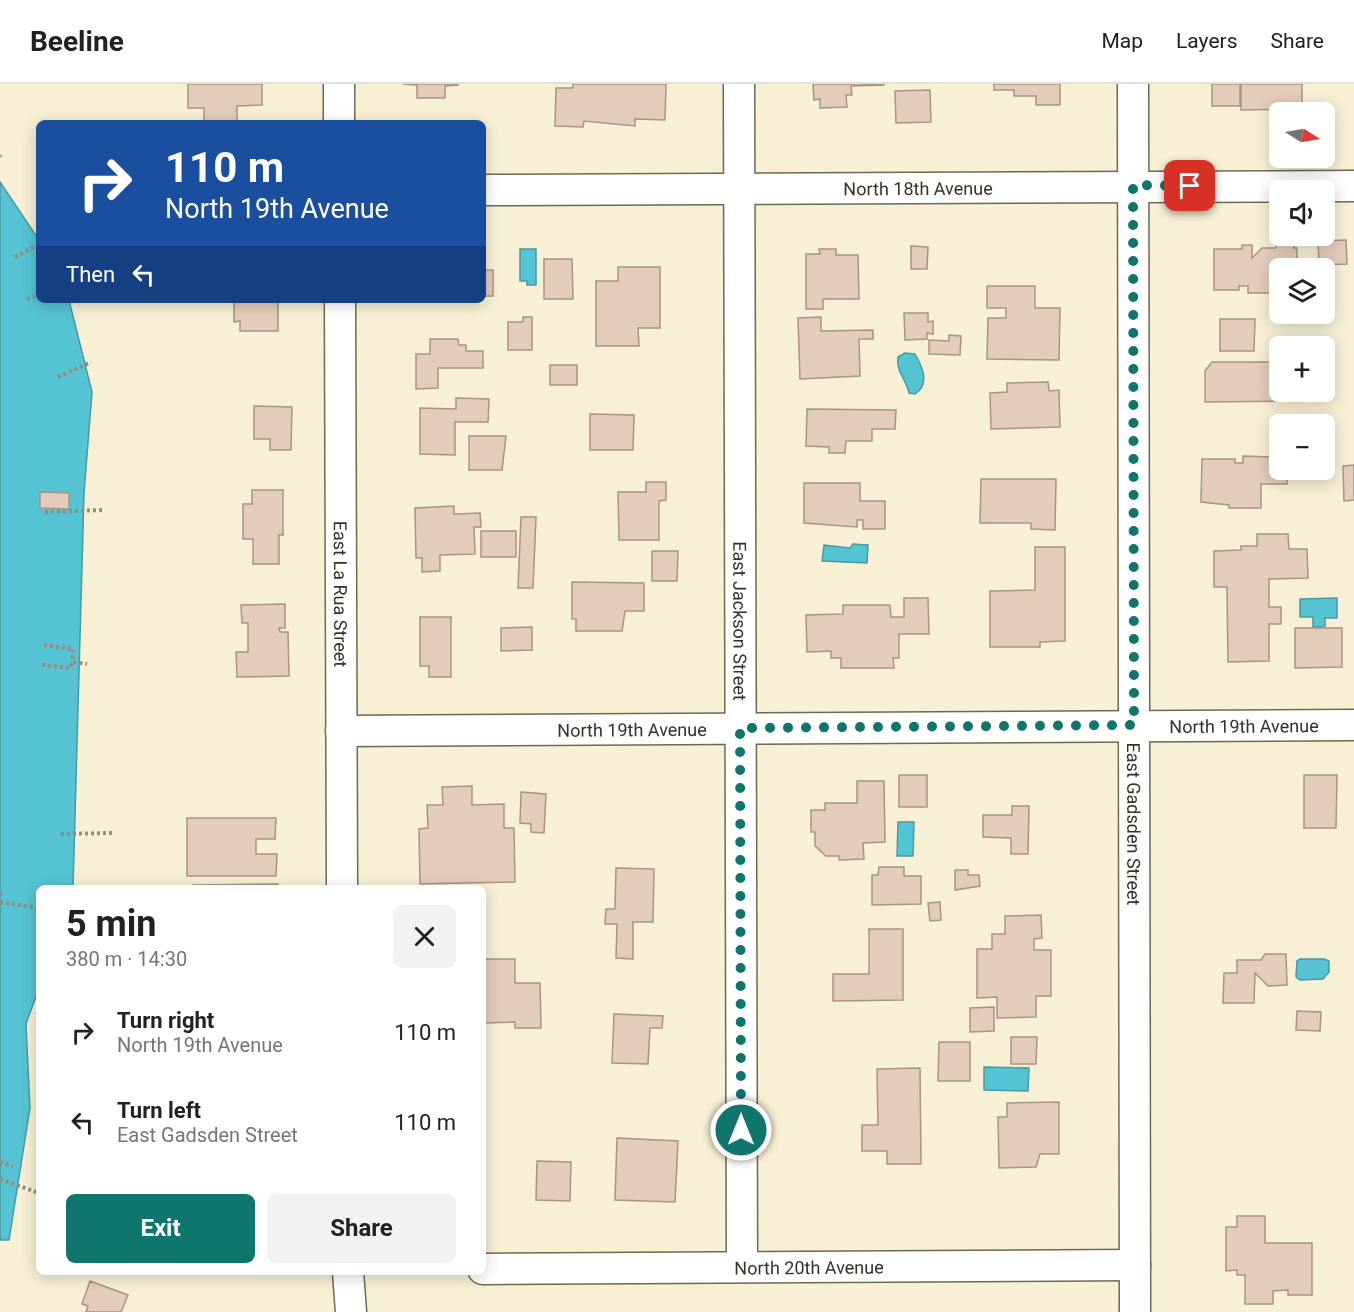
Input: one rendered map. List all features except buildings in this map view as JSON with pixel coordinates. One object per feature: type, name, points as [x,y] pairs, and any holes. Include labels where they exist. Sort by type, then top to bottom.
[{"type":"street","points":[[339,84],[339,120]]},
{"type":"street","name":"East Jackson Street","points":[[739,84],[742,1267]]},
{"type":"street","name":"East Gadsden Street","points":[[1133,84],[1135,1312]]},
{"type":"street","name":"North 18th Avenue","points":[[486,190],[1133,185],[1354,186]]},
{"type":"street","name":"East La Rua Street","points":[[340,303],[342,885]]},
{"type":"street","name":"North 19th Avenue","points":[[341,731],[1354,725]]},
{"type":"street","name":"North 20th Avenue","points":[[486,1269],[1135,1265]]},
{"type":"street","points":[[348,1275],[351,1312]]},
{"type":"path","points":[[15,257],[36,246]]},
{"type":"path","points":[[27,299],[36,296]]},
{"type":"path","points":[[58,377],[91,362]]},
{"type":"path","points":[[45,512],[103,510]]},
{"type":"path","points":[[42,665],[70,668],[72,662],[73,649],[44,645]]},
{"type":"path","points":[[72,662],[87,663]]},
{"type":"path","points":[[61,834],[112,833]]},
{"type":"path","points":[[0,902],[36,908]]},
{"type":"path","points":[[0,1162],[13,1166]]},
{"type":"path","points":[[0,1179],[36,1192]]},
{"type":"water","points":[[0,182],[36,236],[36,303],[70,303],[92,392],[84,493],[73,885],[36,885],[36,996],[26,1024],[30,1108],[9,1240],[0,1240]]},
{"type":"water","points":[[520,249],[536,249],[536,285],[527,285],[527,281],[520,281]]},
{"type":"water","points":[[905,353],[915,354],[924,376],[920,390],[915,394],[909,393],[898,367],[898,357]]},
{"type":"water","points":[[853,544],[868,545],[867,563],[822,561],[824,545],[850,548]]},
{"type":"water","points":[[1337,598],[1337,618],[1325,618],[1325,627],[1313,627],[1313,617],[1300,617],[1300,599]]},
{"type":"water","points":[[898,822],[914,822],[913,856],[897,856]]},
{"type":"water","points":[[1300,959],[1329,961],[1329,972],[1323,979],[1300,980],[1296,977],[1297,961]]},
{"type":"water","points":[[984,1067],[1029,1068],[1028,1091],[984,1090]]},
{"type":"route","points":[[741,1130],[740,728],[1134,725],[1133,185],[1190,186]]}]
